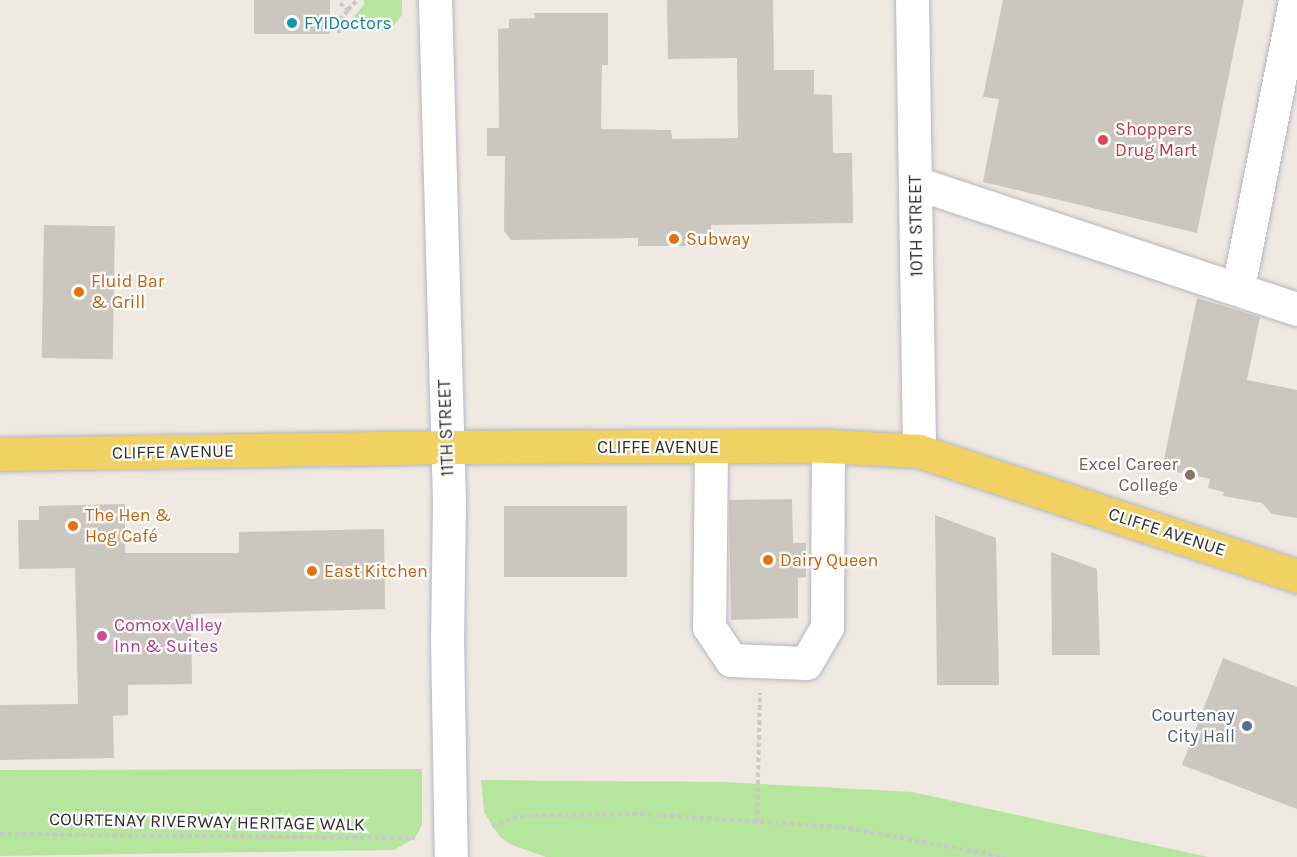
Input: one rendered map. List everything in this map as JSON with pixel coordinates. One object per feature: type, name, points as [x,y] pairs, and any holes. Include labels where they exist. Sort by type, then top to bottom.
[{"type":"main road","name":"CLIFFE AVENUE","points":[[0,454],[448,447],[828,446],[919,451],[1297,576]]},
{"type":"street","name":"11TH STREET","points":[[435,0],[448,447],[447,638],[451,857]]},
{"type":"street","name":"10TH STREET","points":[[912,0],[919,451]]},
{"type":"street","points":[[1238,288],[1284,124],[1295,0]]},
{"type":"street","points":[[916,183],[1297,309]]},
{"type":"street","points":[[711,447],[708,627],[731,660],[806,663],[827,627],[828,446]]},
{"type":"path","points":[[339,33],[340,20],[357,0]]},
{"type":"path","points":[[340,3],[348,10]]},
{"type":"path","points":[[757,822],[761,661]]},
{"type":"path","points":[[492,826],[520,816],[640,814],[842,827],[1004,857]]},
{"type":"path","name":"COURTENAY RIVERWAY HERITAGE WALK","points":[[0,834],[415,837]]},
{"type":"green space","points":[[363,0],[402,0],[402,15],[393,26],[384,31],[369,31],[354,16],[365,4]]},
{"type":"green space","points":[[422,769],[422,825],[415,838],[394,850],[0,856],[0,770]]},
{"type":"green space","points":[[481,780],[722,782],[912,792],[1208,857],[546,857],[512,845],[500,837],[484,812]]},
{"type":"building","name":"FYIDoctors","points":[[254,0],[330,0],[330,34],[254,34]]},
{"type":"building","points":[[667,0],[773,0],[774,70],[814,70],[814,94],[832,95],[833,153],[852,153],[853,223],[711,225],[711,246],[638,246],[638,238],[511,240],[504,231],[505,156],[487,156],[487,128],[499,128],[498,29],[509,28],[509,19],[535,18],[534,13],[608,13],[608,65],[602,65],[601,129],[671,130],[672,139],[738,138],[737,58],[668,59]]},
{"type":"building","name":"Shoppers Drug Mart","points":[[1003,0],[1244,0],[1197,233],[983,182],[999,99],[983,97]]},
{"type":"building","name":"Fluid Bar & Grill","points":[[44,225],[115,226],[113,359],[42,358]]},
{"type":"building","points":[[1197,298],[1260,317],[1247,380],[1297,390],[1297,518],[1272,514],[1262,503],[1223,496],[1224,492],[1208,488],[1210,479],[1162,469]]},
{"type":"building","name":"Dairy Queen","points":[[792,499],[793,543],[806,543],[806,577],[798,578],[798,618],[731,620],[729,500]]},
{"type":"building","points":[[125,504],[125,553],[239,553],[239,532],[384,529],[385,609],[191,614],[192,684],[128,685],[128,715],[113,716],[114,758],[0,760],[0,705],[78,704],[75,568],[19,569],[18,520],[39,520],[39,506]]},
{"type":"building","points":[[504,506],[627,506],[627,577],[504,577]]},
{"type":"building","points":[[935,515],[996,538],[999,685],[937,685]]},
{"type":"building","points":[[1051,552],[1097,569],[1100,655],[1052,655]]},
{"type":"building","name":"Courtenay City Hall","points":[[1223,658],[1297,687],[1297,809],[1182,765]]},
{"type":"place","name":"FYIDoctors","points":[[292,23]]},
{"type":"place","name":"Shoppers Drug Mart","points":[[1103,140]]},
{"type":"place","name":"Subway","points":[[674,239]]},
{"type":"place","name":"Fluid Bar & Grill","points":[[79,292]]},
{"type":"place","name":"Excel Career College","points":[[1190,475]]},
{"type":"place","name":"The Hen & Hog Café","points":[[73,526]]},
{"type":"place","name":"Dairy Queen","points":[[768,560]]},
{"type":"place","name":"East Kitchen","points":[[312,571]]},
{"type":"place","name":"Comox Valley Inn & Suites","points":[[102,636]]},
{"type":"place","name":"Courtenay City Hall","points":[[1247,726]]}]
